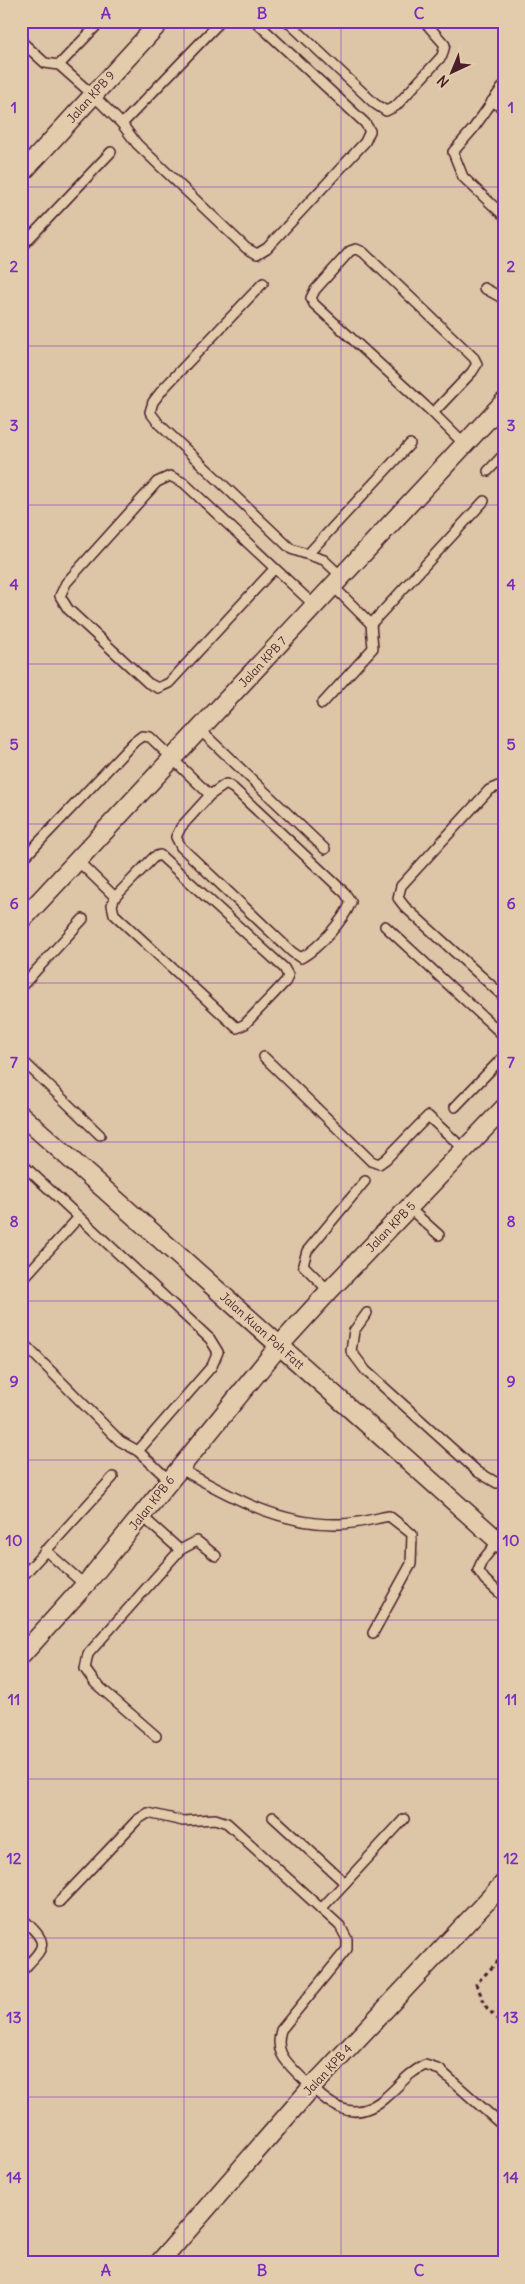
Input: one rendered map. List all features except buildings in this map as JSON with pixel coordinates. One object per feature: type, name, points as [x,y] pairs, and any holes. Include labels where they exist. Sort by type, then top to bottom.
[{"type":"street","name":"Jalan KPB 9","points":[[21,174],[160,21]]},
{"type":"street","name":"Jalan KPB 7","points":[[21,921],[504,402]]},
{"type":"street","name":"Jalan KPB 5","points":[[279,1346],[504,1108]]},
{"type":"street","name":"Jalan Kuan Poh Fatt","points":[[21,1115],[501,1543]]},
{"type":"street","name":"Jalan KPB 6","points":[[21,1656],[85,1586],[279,1346]]},
{"type":"street","name":"Jalan KPB 4","points":[[159,2263],[312,2087],[504,1884]]},
{"type":"lane","points":[[59,65],[101,21]]},
{"type":"lane","points":[[122,124],[221,21]]},
{"type":"lane","points":[[21,41],[44,63],[59,65],[122,124],[138,144],[246,248],[257,254],[267,248],[365,142],[370,131],[365,122],[255,21]]},
{"type":"lane","points":[[287,21],[375,104],[386,111],[396,106],[442,56],[445,45],[424,21]]},
{"type":"lane","points":[[504,85],[473,129],[453,152],[463,177],[504,216]]},
{"type":"lane","points":[[492,101],[504,109]]},
{"type":"lane","points":[[21,247],[110,152]]},
{"type":"lane","points":[[433,413],[472,372],[477,364],[474,358],[362,252],[356,249],[350,251],[315,290],[311,298],[314,304],[433,413],[464,445]]},
{"type":"lane","points":[[263,283],[163,389],[153,402],[150,412],[159,424],[291,549],[324,560],[337,582],[371,624],[373,648],[322,704]]},
{"type":"lane","points":[[484,288],[504,299]]},
{"type":"lane","points":[[308,554],[410,444]]},
{"type":"lane","points":[[488,471],[504,454]]},
{"type":"lane","points":[[274,569],[169,683],[158,688],[148,682],[68,610],[60,596],[66,583],[157,482],[170,476],[184,483],[315,606]]},
{"type":"lane","points":[[371,624],[484,501]]},
{"type":"lane","points":[[200,730],[324,849]]},
{"type":"lane","points":[[21,861],[142,736],[150,737],[210,795]]},
{"type":"lane","points":[[226,784],[233,788],[345,893],[351,902],[347,912],[311,952],[301,958],[292,952],[181,847],[176,837],[180,826],[210,795],[226,784]]},
{"type":"lane","points":[[504,790],[498,786],[489,790],[401,886],[398,898],[405,907],[504,997]]},
{"type":"lane","points":[[160,855],[284,968],[288,975],[286,981],[245,1024],[237,1028],[114,914],[112,905],[115,897],[154,857],[160,855]]},
{"type":"lane","points":[[78,861],[115,897]]},
{"type":"lane","points":[[21,987],[83,919]]},
{"type":"lane","points":[[385,926],[504,1036]]},
{"type":"lane","points":[[455,1107],[504,1056]]},
{"type":"lane","points":[[264,1057],[371,1161],[379,1164],[386,1159],[428,1116],[464,1149]]},
{"type":"lane","points":[[23,1065],[100,1135]]},
{"type":"lane","points":[[21,1163],[210,1339],[218,1352],[212,1366],[138,1451]]},
{"type":"lane","points":[[329,1291],[303,1265],[307,1251],[365,1181]]},
{"type":"lane","points":[[409,1208],[438,1235]]},
{"type":"lane","points":[[21,1281],[79,1217]]},
{"type":"lane","points":[[367,1313],[354,1331],[351,1351],[366,1371],[478,1472],[497,1483],[504,1479]]},
{"type":"lane","points":[[21,1341],[120,1441],[175,1474],[243,1503],[290,1519],[340,1524],[390,1516],[412,1534],[411,1564],[373,1633]]},
{"type":"lane","points":[[21,1578],[113,1477]]},
{"type":"lane","points":[[142,1516],[180,1550]]},
{"type":"lane","points":[[156,1736],[95,1683],[85,1669],[88,1654],[180,1550],[197,1541],[216,1556]]},
{"type":"lane","points":[[501,1543],[482,1561],[478,1570],[485,1580],[504,1597]]},
{"type":"lane","points":[[45,1550],[85,1586]]},
{"type":"lane","points":[[59,1902],[137,1820],[148,1813],[183,1822],[215,1819],[227,1823],[340,1926],[347,1939],[347,1949],[281,2030],[278,2040],[278,2051],[312,2087],[338,2109],[361,2112],[385,2098],[410,2072],[425,2065],[440,2070],[504,2126]]},
{"type":"lane","points":[[273,1817],[345,1884]]},
{"type":"lane","points":[[321,1909],[404,1819]]},
{"type":"lane","points":[[21,1917],[38,1933],[43,1942],[42,1949],[21,1972]]},
{"type":"path","points":[[504,1955],[476,1984],[487,2008],[504,2026]]}]
